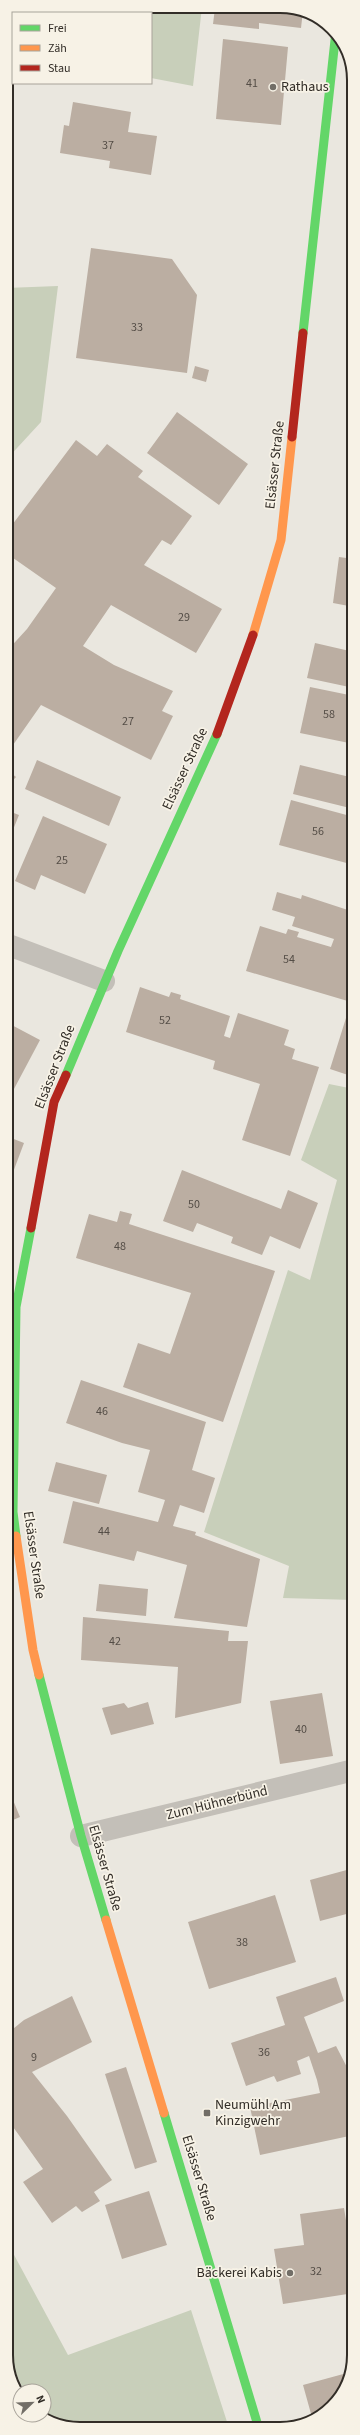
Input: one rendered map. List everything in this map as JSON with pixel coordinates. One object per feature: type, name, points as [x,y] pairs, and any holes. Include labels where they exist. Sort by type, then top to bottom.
[{"type":"street","name":"Elsässer Straße","points":[[13,1416],[18,1299],[54,1102],[104,981],[219,729],[259,620],[281,540],[335,42]]},
{"type":"street","points":[[13,947],[104,981]]},
{"type":"street","name":"Elsässer Straße","points":[[13,1533],[33,1650],[81,1836],[257,2422]]},
{"type":"street","name":"Zum Hühnerbünd","points":[[81,1836],[347,1772]]},
{"type":"green space","points":[[152,13],[201,13],[193,86],[152,78]]},
{"type":"green space","points":[[58,286],[41,422],[13,452],[13,288]]},
{"type":"green space","points":[[329,1084],[347,1088],[347,1600],[283,1598],[289,1566],[204,1532],[288,1270],[310,1280],[337,1180],[301,1160]]},
{"type":"green space","points":[[13,2253],[68,2355],[191,2310],[227,2422],[80,2422],[67,2421],[52,2416],[52,2383],[20,2383],[14,2368]]},
{"type":"building","points":[[214,13],[280,13],[302,17],[301,28],[259,23],[259,29],[213,24]]},
{"type":"building","points":[[223,39],[288,47],[281,125],[216,119]]},
{"type":"building","points":[[73,102],[131,112],[128,132],[157,136],[151,175],[109,168],[110,161],[60,153],[64,125],[69,126]]},
{"type":"building","points":[[91,248],[172,259],[197,295],[187,373],[76,358]]},
{"type":"building","points":[[195,366],[209,370],[206,382],[192,378]]},
{"type":"building","points":[[177,412],[248,464],[219,505],[147,453]]},
{"type":"building","points":[[76,440],[97,456],[107,444],[143,471],[138,477],[192,516],[171,545],[162,540],[144,565],[222,609],[196,653],[111,605],[83,646],[114,665],[173,691],[162,711],[173,716],[151,760],[41,705],[13,745],[13,644],[27,629],[56,588],[13,558],[13,524]]},
{"type":"building","points":[[339,557],[347,558],[347,606],[333,603]]},
{"type":"building","points":[[315,643],[347,650],[347,687],[307,678]]},
{"type":"building","points":[[310,687],[347,695],[347,743],[300,733]]},
{"type":"building","points":[[37,760],[121,797],[109,826],[25,789]]},
{"type":"building","points":[[300,765],[347,776],[347,807],[293,794]]},
{"type":"building","points":[[291,800],[347,815],[347,863],[279,845]]},
{"type":"building","points":[[13,813],[19,815],[13,830]]},
{"type":"building","points":[[43,816],[107,844],[85,894],[41,875],[35,890],[15,881]]},
{"type":"building","points":[[277,892],[301,899],[302,895],[347,910],[347,1001],[246,971],[260,926],[286,934],[288,929],[299,932],[297,937],[331,947],[334,939],[292,926],[295,917],[272,910]]},
{"type":"building","points":[[140,987],[169,997],[171,992],[181,995],[180,999],[230,1016],[224,1036],[230,1038],[238,1013],[289,1030],[284,1045],[295,1049],[292,1059],[319,1067],[290,1156],[242,1140],[260,1084],[213,1069],[215,1061],[126,1032]]},
{"type":"building","points":[[347,1015],[347,1075],[330,1069]]},
{"type":"building","points":[[13,1026],[40,1040],[13,1091]]},
{"type":"building","points":[[13,1139],[24,1143],[13,1172]]},
{"type":"building","points":[[182,1170],[281,1209],[288,1190],[318,1203],[300,1249],[270,1236],[262,1255],[231,1243],[233,1237],[197,1223],[193,1232],[163,1221]]},
{"type":"building","points":[[120,1211],[132,1214],[129,1224],[275,1271],[223,1422],[123,1387],[138,1343],[170,1354],[191,1293],[76,1258],[89,1214],[117,1222]]},
{"type":"building","points":[[81,1380],[206,1422],[192,1470],[215,1478],[204,1513],[180,1505],[173,1526],[196,1532],[195,1535],[260,1559],[247,1627],[174,1618],[187,1565],[137,1551],[134,1561],[63,1543],[73,1501],[158,1522],[165,1500],[138,1492],[150,1450],[122,1443],[66,1423]]},
{"type":"building","points":[[56,1462],[107,1475],[99,1504],[48,1491]]},
{"type":"building","points":[[99,1584],[148,1589],[146,1616],[96,1611]]},
{"type":"building","points":[[83,1617],[229,1631],[228,1641],[248,1641],[241,1703],[175,1718],[178,1667],[81,1660]]},
{"type":"building","points":[[322,1693],[333,1756],[280,1764],[270,1701]]},
{"type":"building","points":[[148,1702],[154,1724],[111,1735],[102,1708],[124,1703],[128,1708]]},
{"type":"building","points":[[13,1800],[20,1817],[13,1820]]},
{"type":"building","points":[[347,1870],[347,1914],[320,1921],[310,1880]]},
{"type":"building","points":[[275,1895],[296,1962],[209,1989],[188,1922]]},
{"type":"building","points":[[336,1977],[344,2001],[304,2017],[318,2053],[336,2046],[347,2067],[347,2136],[260,2155],[250,2107],[320,2093],[309,2056],[297,2061],[301,2074],[277,2082],[274,2076],[246,2086],[231,2043],[285,2025],[276,1997]]},
{"type":"building","points":[[72,1996],[92,2042],[32,2072],[67,2116],[112,2180],[94,2192],[100,2201],[82,2212],[76,2206],[52,2223],[23,2182],[43,2169],[13,2127],[13,2029],[24,2020]]},
{"type":"building","points":[[126,2067],[157,2162],[135,2169],[105,2074]]},
{"type":"building","points":[[149,2191],[167,2245],[122,2259],[105,2205]]},
{"type":"building","points":[[344,2208],[347,2227],[347,2294],[283,2304],[274,2249],[304,2245],[300,2214]]},
{"type":"building","points":[[344,2374],[338,2389],[330,2399],[321,2408],[311,2414],[303,2385]]},
{"type":"traffic: fast","points":[[303,333],[335,42]]},
{"type":"traffic: fast","points":[[66,1075],[118,951],[217,734]]},
{"type":"traffic: fast","points":[[16,1536],[13,1512],[16,1307],[31,1228]]},
{"type":"traffic: fast","points":[[39,1675],[81,1836],[106,1920]]},
{"type":"traffic: fast","points":[[164,2113],[257,2422]]},
{"type":"traffic: slow","points":[[253,635],[281,540],[292,437]]},
{"type":"traffic: slow","points":[[16,1536],[33,1650],[39,1675]]},
{"type":"traffic: slow","points":[[106,1920],[164,2113]]},
{"type":"traffic: jam","points":[[292,437],[303,333]]},
{"type":"traffic: jam","points":[[217,734],[253,635]]},
{"type":"traffic: jam","points":[[31,1228],[54,1102],[66,1075]]},
{"type":"place","name":"Rathaus","points":[[273,87]]},
{"type":"place","name":"Neumühl Am Kinzigwehr","points":[[207,2113]]},
{"type":"place","name":"Bäckerei Kabis","points":[[290,2273]]}]
